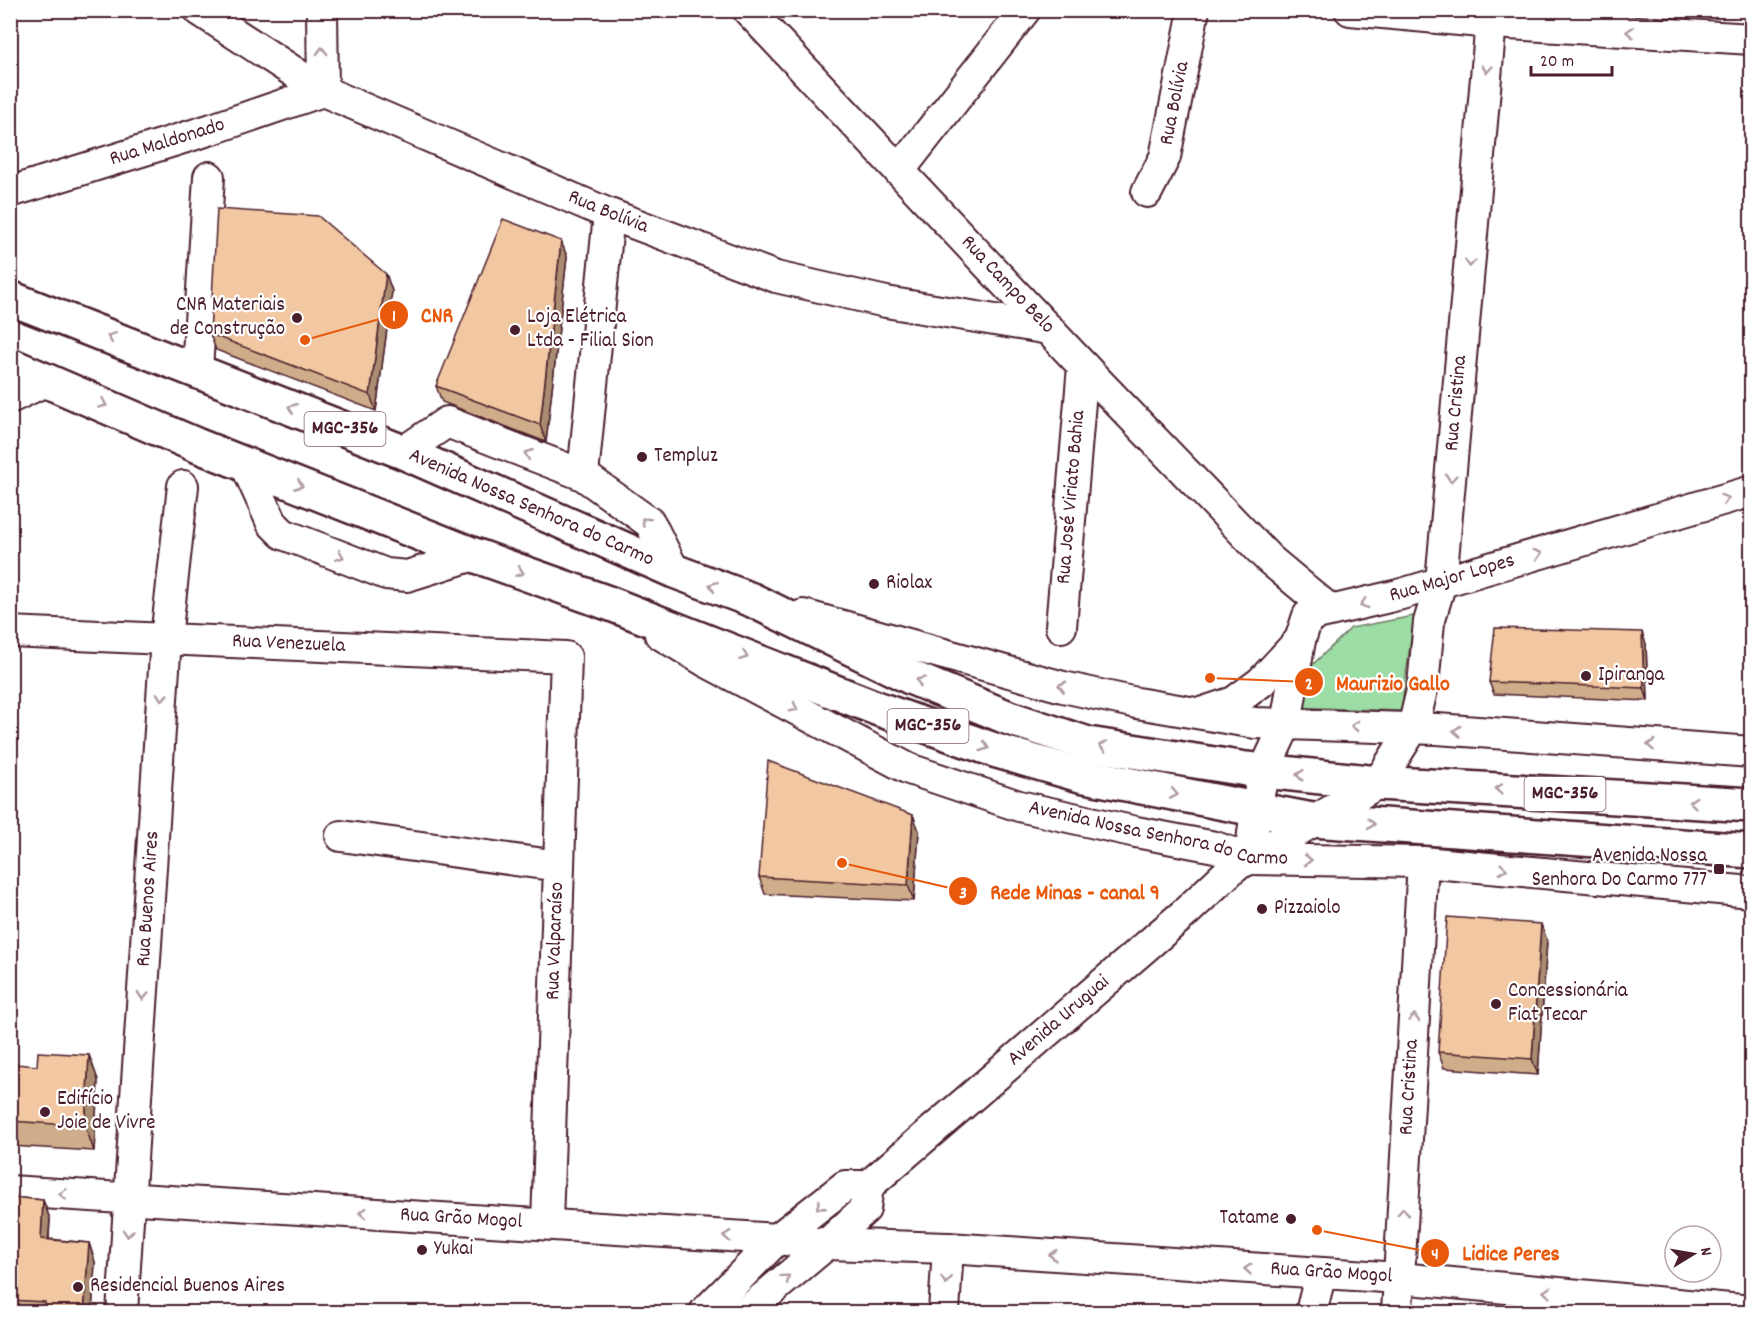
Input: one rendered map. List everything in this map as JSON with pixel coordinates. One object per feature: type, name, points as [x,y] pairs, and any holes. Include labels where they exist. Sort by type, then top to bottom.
[{"type":"main road","name":"Avenida Nossa Senhora do Carmo","points":[[10,298],[403,452],[674,571],[752,600],[910,677],[1009,718],[1088,744],[1264,771],[1378,783],[1752,805]]},
{"type":"main road","name":"Avenida Nossa Senhora do Carmo","points":[[10,365],[196,445],[474,555],[611,604],[876,708],[997,751],[1080,775],[1312,820],[1747,849]]},
{"type":"street","name":"Rua Bolívia","points":[[199,10],[323,91],[609,214],[776,277],[886,302],[1049,329]]},
{"type":"street","points":[[322,10],[323,91]]},
{"type":"street","name":"Rua Campo Belo","points":[[748,10],[1083,366],[1269,559],[1313,622]]},
{"type":"street","points":[[899,171],[1024,10]]},
{"type":"street","name":"Rua Bolívia","points":[[1147,192],[1165,157],[1194,10]]},
{"type":"street","points":[[1350,10],[1492,17],[1752,39]]},
{"type":"street","name":"Rua Cristina","points":[[1378,783],[1413,728],[1423,686],[1429,622],[1441,582],[1492,17]]},
{"type":"street","name":"Rua Maldonado","points":[[10,192],[212,129],[323,91]]},
{"type":"street","points":[[197,370],[210,177]]},
{"type":"street","points":[[583,475],[609,214]]},
{"type":"street","name":"Rua José Viriato Bahia","points":[[1061,627],[1083,366]]},
{"type":"street","points":[[10,398],[48,380]]},
{"type":"street","points":[[403,452],[447,422],[583,475],[650,523],[674,571]]},
{"type":"street","points":[[245,464],[272,523],[283,534],[386,574],[407,576],[474,555]]},
{"type":"street","name":"Rua Buenos Aires","points":[[122,1312],[166,639],[183,486]]},
{"type":"street","name":"Rua Major Lopes","points":[[1313,622],[1351,608],[1752,491]]},
{"type":"street","points":[[1398,595],[1419,605],[1429,622]]},
{"type":"street","name":"Avenida Nossa Senhora do Carmo","points":[[752,600],[1063,687],[1137,703],[1255,723],[1413,728],[1752,752]]},
{"type":"street","name":"Avenida Nossa Senhora do Carmo","points":[[611,604],[705,661],[909,769],[1019,806],[1215,847],[1250,859],[1423,862],[1752,892]]},
{"type":"street","points":[[1201,713],[1234,702],[1261,682],[1313,622]]},
{"type":"street","points":[[1250,859],[1264,771],[1286,724],[1313,622]]},
{"type":"street","name":"Rua Venezuela","points":[[10,632],[566,657]]},
{"type":"street","name":"Rua Valparaíso","points":[[547,1224],[566,657]]},
{"type":"street","name":"Avenida Uruguai","points":[[746,1312],[827,1244],[866,1198],[1236,865],[1250,859],[1312,820],[1378,783]]},
{"type":"street","points":[[341,836],[559,866]]},
{"type":"street","points":[[1186,912],[1203,873],[1203,860],[1190,842]]},
{"type":"street","name":"Rua Cristina","points":[[1396,1312],[1423,862]]},
{"type":"street","points":[[705,1312],[777,1239],[846,1186],[866,1198]]},
{"type":"street","name":"Rua Grão Mogol","points":[[10,1191],[547,1224],[827,1244],[948,1248],[1399,1278],[1752,1311]]},
{"type":"street","name":"Rua Grão Mogol","points":[[866,1198],[876,1227],[912,1246]]},
{"type":"street","points":[[944,1312],[948,1248]]},
{"type":"street","points":[[1311,1312],[1321,1274]]},
{"type":"green space","points":[[1414,616],[1401,711],[1294,707],[1305,672],[1351,628]]},
{"type":"building","name":"CNR Materiais de Construção","points":[[217,209],[318,216],[386,274],[370,395],[210,334]]},
{"type":"building","name":"Loja Elétrica Ltda - Filial Sion","points":[[503,219],[561,241],[540,425],[436,386]]},
{"type":"building","points":[[1495,628],[1642,632],[1644,688],[1489,682]]},
{"type":"building","points":[[768,761],[913,815],[908,885],[759,877]]},
{"type":"building","name":"Concessionária Fiat Tecar","points":[[1447,917],[1541,924],[1532,1059],[1438,1052]]},
{"type":"building","points":[[38,1052],[89,1055],[85,1126],[10,1121],[10,1095],[14,1096],[16,1064],[37,1066]]},
{"type":"building","points":[[10,1197],[43,1200],[41,1239],[89,1243],[84,1312],[45,1312],[45,1302],[10,1300]]},
{"type":"place","name":"CNR Materiais de Construção","points":[[297,318]]},
{"type":"place","name":"Loja Elétrica Ltda - Filial Sion","points":[[515,330]]},
{"type":"place","name":"CNR","points":[[305,340]]},
{"type":"place","name":"Templuz","points":[[642,457]]},
{"type":"place","name":"Riolax","points":[[874,584]]},
{"type":"place","name":"Ipiranga","points":[[1586,676]]},
{"type":"place","name":"Maurizio Gallo","points":[[1210,678]]},
{"type":"place","name":"Rede Minas - canal 9","points":[[842,863]]},
{"type":"place","name":"Avenida Nossa Senhora Do Carmo 777","points":[[1719,869]]},
{"type":"place","name":"Pizzaiolo","points":[[1262,909]]},
{"type":"place","name":"Concessionária Fiat Tecar","points":[[1496,1004]]},
{"type":"place","name":"Edifício Joie de Vivre","points":[[45,1112]]},
{"type":"place","name":"Tatame","points":[[1291,1219]]},
{"type":"place","name":"Lidice Peres","points":[[1317,1230]]},
{"type":"place","name":"Yukai","points":[[422,1250]]},
{"type":"place","name":"Residencial Buenos Aires","points":[[78,1287]]}]
